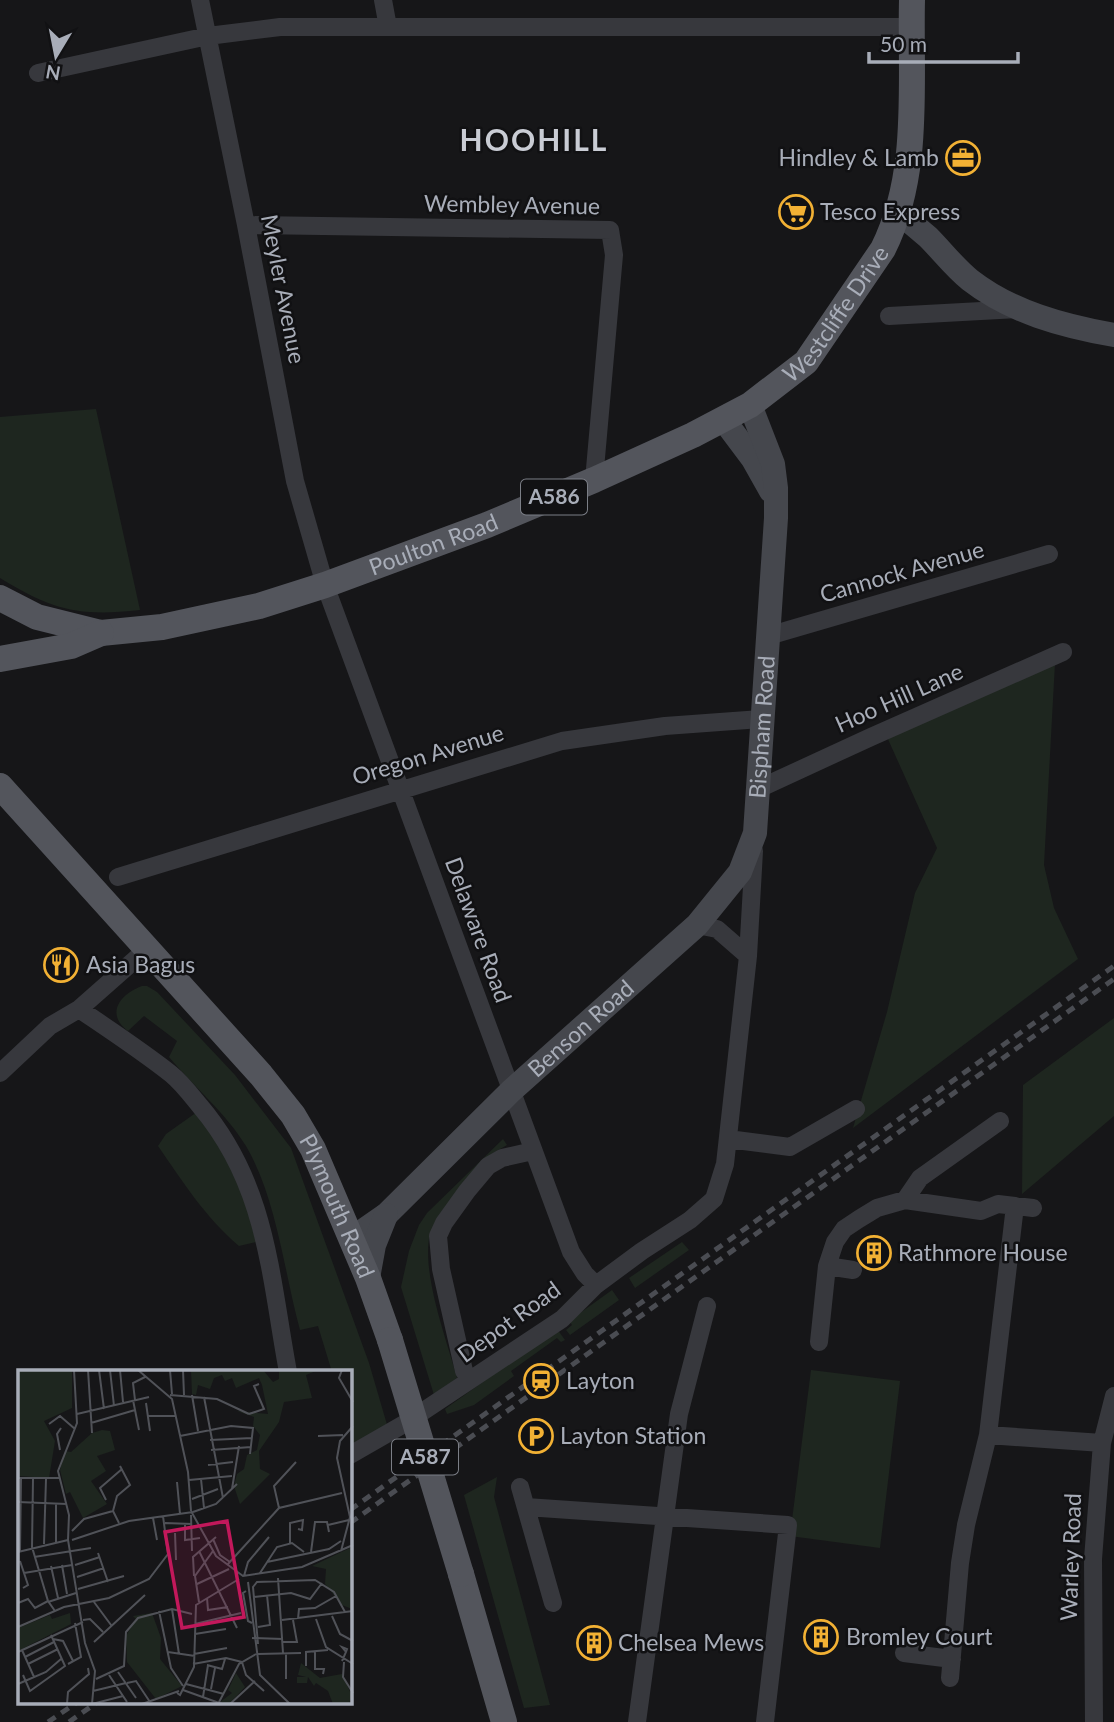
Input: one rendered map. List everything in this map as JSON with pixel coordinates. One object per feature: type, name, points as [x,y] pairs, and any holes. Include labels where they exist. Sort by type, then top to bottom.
[{"type":"main road","name":"Westcliffe Drive","points":[[750,405],[806,362],[883,249],[899,214],[910,145],[912,0]]},
{"type":"main road","points":[[899,214],[927,236],[970,280],[987,292],[1019,309],[1045,318],[1114,335]]},
{"type":"main road","name":"Poulton Road","points":[[0,659],[71,646],[101,633],[162,627],[259,606],[325,585],[487,525],[594,480],[750,405]]},
{"type":"main road","name":"Bispham Road","points":[[750,405],[773,464],[776,518],[755,833]]},
{"type":"main road","name":"Bispham Road","points":[[723,419],[753,459],[775,498]]},
{"type":"main road","name":"Poulton Road","points":[[0,598],[37,617],[101,633]]},
{"type":"main road","name":"Plymouth Road","points":[[0,786],[261,1075],[293,1115],[313,1149],[368,1278],[390,1340],[504,1722]]},
{"type":"main road","name":"Benson Road","points":[[351,1239],[387,1214],[512,1091],[697,925],[740,872],[755,833]]},
{"type":"main road","name":"Benson Road","points":[[368,1278],[374,1245],[387,1214]]},
{"type":"street","name":"Meyler Avenue","points":[[200,0],[295,481],[325,585]]},
{"type":"street","points":[[383,0],[388,26]]},
{"type":"street","points":[[38,73],[208,36],[280,27],[911,27]]},
{"type":"street","name":"Wembley Avenue","points":[[246,225],[610,230],[614,255],[594,480]]},
{"type":"street","points":[[889,316],[1019,309]]},
{"type":"street","name":"Cannock Avenue","points":[[768,636],[1049,554]]},
{"type":"street","name":"Delaware Road","points":[[325,585],[571,1252],[585,1274],[596,1285]]},
{"type":"street","name":"Hoo Hill Lane","points":[[756,790],[1063,652]]},
{"type":"street","name":"Oregon Avenue","points":[[118,877],[562,741],[666,726],[761,719]]},
{"type":"street","name":"Bispham Road","points":[[690,1220],[714,1199],[723,1171],[748,956],[755,833]]},
{"type":"street","points":[[697,925],[717,929],[748,956]]},
{"type":"street","points":[[0,1073],[50,1026],[79,1009],[147,949]]},
{"type":"street","points":[[79,1009],[172,1075],[219,1128],[236,1155],[246,1177],[263,1232],[288,1370]]},
{"type":"street","points":[[727,1139],[790,1147],[856,1109]]},
{"type":"street","points":[[905,1200],[920,1178],[1000,1121]]},
{"type":"street","points":[[470,1380],[464,1371],[441,1269],[438,1236],[444,1223],[488,1166],[502,1158],[533,1152]]},
{"type":"street","points":[[819,1342],[827,1266],[835,1242],[844,1229],[877,1208],[905,1200],[981,1211],[998,1204],[1024,1207],[988,1435],[966,1525],[950,1678]]},
{"type":"street","name":"Depot Road","points":[[352,1454],[386,1436],[562,1318],[596,1285],[690,1220]]},
{"type":"street","points":[[827,1266],[853,1270]]},
{"type":"street","points":[[637,1722],[679,1414],[707,1306]]},
{"type":"street","name":"Warley Road","points":[[1094,1722],[1093,1559],[1102,1443],[1114,1396]]},
{"type":"street","points":[[988,1435],[1102,1443]]},
{"type":"street","points":[[520,1487],[553,1603]]},
{"type":"street","points":[[526,1507],[788,1525],[765,1722]]},
{"type":"street","points":[[904,1653],[952,1659]]},
{"type":"shaded area","points":[[96,409],[140,610],[100,612],[67,609],[35,597],[0,578],[0,417]]},
{"type":"shaded area","points":[[1055,663],[1044,865],[1054,908],[1078,959],[853,1128],[887,1012],[915,893],[937,848],[887,737]]},
{"type":"shaded area","points":[[147,986],[157,992],[235,1075],[291,1148],[369,1363],[388,1428],[352,1446],[352,1370],[331,1370],[318,1326],[300,1330],[279,1236],[257,1167],[238,1134],[169,1057],[177,1041],[144,1016],[128,1031],[121,1025],[117,1018],[118,1005],[134,990]]},
{"type":"shaded area","points":[[1114,1018],[1114,1116],[1022,1194],[1023,1085]]},
{"type":"shaded area","points":[[197,1112],[239,1176],[256,1242],[239,1246],[227,1235],[195,1199],[158,1146],[166,1134]]},
{"type":"shaded area","points":[[503,1139],[507,1145],[490,1155],[430,1233],[428,1249],[432,1286],[457,1378],[434,1395],[401,1287],[409,1251],[427,1213]]},
{"type":"shaded area","points":[[682,1242],[689,1250],[635,1288],[629,1278]]},
{"type":"shaded area","points":[[612,1290],[619,1300],[570,1335],[566,1330],[572,1325],[569,1321]]},
{"type":"shaded area","points":[[557,1329],[565,1340],[561,1342],[557,1338],[511,1371],[514,1376],[474,1405],[447,1414],[445,1409]]},
{"type":"shaded area","points":[[811,1370],[900,1381],[880,1548],[790,1536]]},
{"type":"shaded area","points":[[497,1477],[494,1497],[550,1705],[524,1708],[464,1495]]},
{"type":"railway","points":[[352,1509],[1114,966]]},
{"type":"railway","points":[[352,1522],[1114,979]]},
{"type":"railway","points":[[48,1722],[75,1704]]},
{"type":"railway","points":[[69,1722],[95,1704]]},
{"type":"place","name":"Hindley & Lamb","points":[[963,158]]},
{"type":"place","name":"Tesco Express","points":[[796,212]]},
{"type":"place","name":"Asia Bagus","points":[[61,965]]},
{"type":"place","name":"Rathmore House","points":[[874,1253]]},
{"type":"place","name":"Layton","points":[[541,1381]]},
{"type":"place","name":"Layton Station","points":[[536,1436]]},
{"type":"place","name":"Bromley Court","points":[[821,1637]]},
{"type":"place","name":"Chelsea Mews","points":[[594,1643]]},
{"type":"district","name":"HOOHILL","points":[[534,141]]}]
